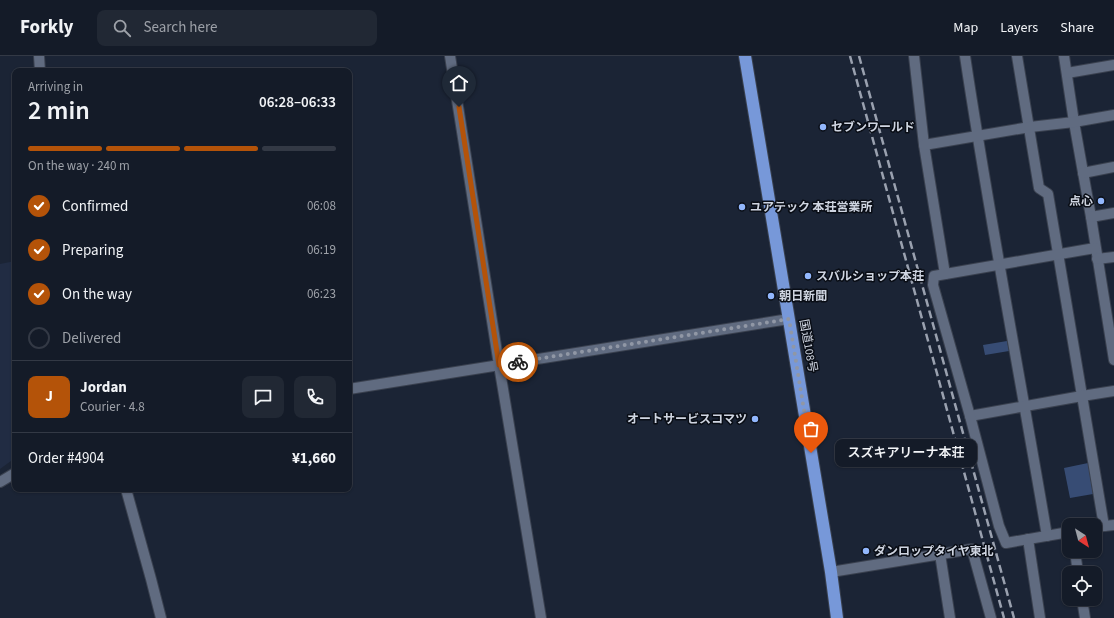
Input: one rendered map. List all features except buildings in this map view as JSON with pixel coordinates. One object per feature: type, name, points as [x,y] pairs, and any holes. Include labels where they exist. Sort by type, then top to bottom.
[{"type":"highway","name":"国道108号","points":[[745,56],[831,572],[837,618]]},
{"type":"street","points":[[39,56],[40,68]]},
{"type":"street","points":[[450,56],[541,618]]},
{"type":"street","points":[[914,56],[924,145],[945,274]]},
{"type":"street","points":[[965,56],[977,137],[1047,536]]},
{"type":"street","points":[[1018,56],[1039,188],[1048,194],[1104,526]]},
{"type":"street","points":[[1064,56],[1095,248],[1109,304],[1114,360]]},
{"type":"street","points":[[1067,73],[1114,65]]},
{"type":"street","points":[[924,145],[1030,127],[1074,122],[1114,115]]},
{"type":"street","points":[[1083,172],[1114,167]]},
{"type":"street","points":[[1091,217],[1114,213]]},
{"type":"street","points":[[1062,533],[1006,543],[999,526],[933,285],[934,276],[1095,248]]},
{"type":"street","points":[[1098,260],[1114,257]]},
{"type":"street","points":[[352,389],[789,319]]},
{"type":"street","points":[[970,416],[1114,391]]},
{"type":"street","points":[[0,482],[12,475]]},
{"type":"street","points":[[127,492],[151,579],[160,618]]},
{"type":"street","points":[[1028,539],[1040,618]]},
{"type":"street","points":[[831,572],[972,549],[991,618]]},
{"type":"street","points":[[940,554],[950,618]]},
{"type":"street","points":[[1083,606],[1085,618]]},
{"type":"shaded area","points":[[12,262],[12,460],[0,469],[0,264]]},
{"type":"shaded area","points":[[1007,341],[1009,351],[985,355],[983,345]]},
{"type":"shaded area","points":[[1088,463],[1093,494],[1070,498],[1064,468]]},
{"type":"railway","points":[[850,56],[1004,618]]},
{"type":"railway","points":[[859,56],[1014,618]]},
{"type":"way so far","points":[[518,362],[789,319],[811,453]]},
{"type":"place","name":"セブンワールド","points":[[823,127]]},
{"type":"place","name":"点心","points":[[1101,201]]},
{"type":"place","name":"ユアテック 本荘営業所","points":[[742,207]]},
{"type":"place","name":"スバルショップ本荘","points":[[808,276]]},
{"type":"place","name":"朝日新聞","points":[[771,296]]},
{"type":"place","name":"オートサービスコマツ","points":[[755,419]]},
{"type":"place","name":"スズキアリーナ本荘","points":[[811,453]]},
{"type":"place","name":"ダンロップタイヤ東北","points":[[866,551]]},
{"type":"route","points":[[459,107],[499,365],[518,362]]}]
